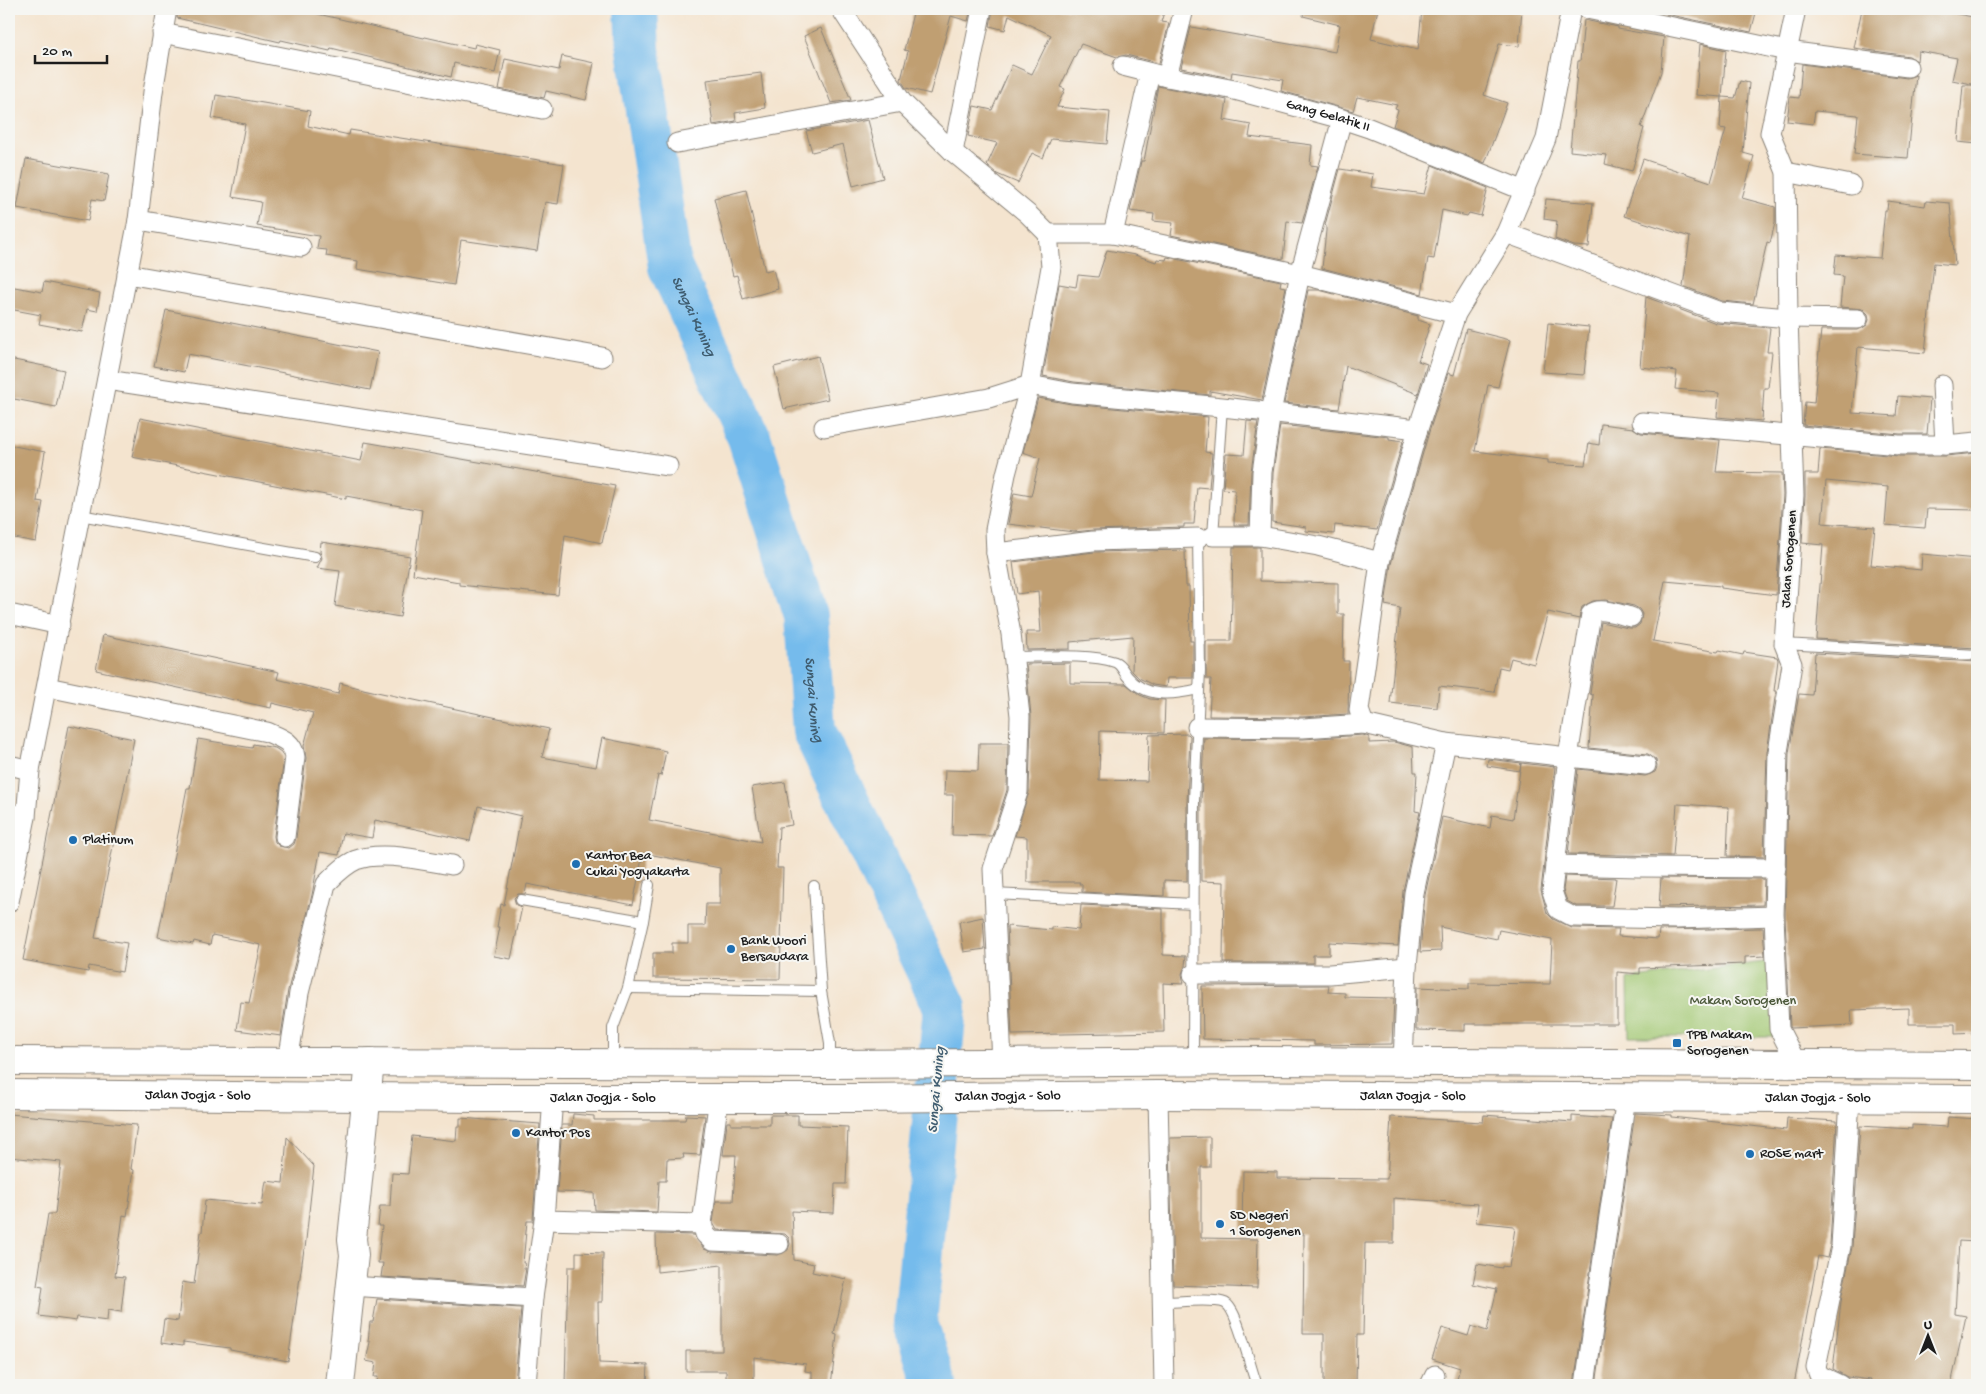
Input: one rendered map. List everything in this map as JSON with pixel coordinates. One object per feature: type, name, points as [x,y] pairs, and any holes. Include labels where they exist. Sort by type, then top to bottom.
[{"type":"main road","points":[[9,1062],[830,1064],[1403,1062],[1977,1065]]},
{"type":"main road","points":[[340,1385],[354,1256],[352,1239],[374,1062]]},
{"type":"main road","name":"Jalan Jogja - Solo","points":[[9,1094],[554,1098],[860,1098],[1158,1095],[1977,1099]]},
{"type":"street","points":[[9,902],[18,815],[30,770],[60,625],[138,220],[153,92],[167,9]]},
{"type":"street","points":[[841,9],[902,102],[953,152],[1028,214],[1048,234],[1051,267],[1030,386],[999,507],[995,530],[996,553],[1014,657],[1020,716],[1018,792],[993,869],[990,1063]]},
{"type":"street","points":[[953,152],[982,9]]},
{"type":"street","points":[[1113,234],[1158,75],[1184,9]]},
{"type":"street","points":[[1364,724],[1358,710],[1359,699],[1380,562],[1418,429],[1456,314],[1506,233],[1546,140],[1571,9]]},
{"type":"street","points":[[1587,9],[1787,51],[1908,67]]},
{"type":"street","name":"Jalan Sorogenen","points":[[1796,9],[1770,133],[1786,172],[1788,318],[1794,495],[1784,644],[1792,664],[1778,752],[1774,916],[1779,1029],[1797,1064]]},
{"type":"street","points":[[162,33],[542,109]]},
{"type":"street","name":"Gang Gelatik II","points":[[1123,66],[1235,90],[1342,119],[1369,128],[1525,191]]},
{"type":"street","points":[[677,143],[902,102]]},
{"type":"street","points":[[1260,536],[1262,472],[1271,412],[1300,274],[1342,119]]},
{"type":"street","points":[[1786,172],[1851,184]]},
{"type":"street","points":[[138,220],[301,246]]},
{"type":"street","points":[[1506,233],[1720,312],[1788,318],[1858,319]]},
{"type":"street","points":[[1048,234],[1113,234],[1300,274],[1456,314]]},
{"type":"street","points":[[127,274],[602,357]]},
{"type":"street","points":[[107,380],[668,466]]},
{"type":"street","points":[[1942,385],[1945,445]]},
{"type":"street","points":[[824,427],[989,398],[1030,386],[1072,394],[1222,407],[1418,429]]},
{"type":"street","points":[[1642,422],[1899,445],[1945,445],[1977,442]]},
{"type":"street","points":[[996,553],[1093,541],[1260,536],[1318,546],[1380,562]]},
{"type":"street","points":[[1631,617],[1602,611],[1594,611],[1591,614],[1568,757],[1552,892],[1554,902],[1558,909],[1573,917],[1676,919],[1774,916]]},
{"type":"street","points":[[9,614],[60,625]]},
{"type":"street","points":[[47,687],[267,732],[286,740],[294,748],[295,757],[285,837]]},
{"type":"street","points":[[1197,727],[1303,728],[1364,724],[1446,743],[1646,765]]},
{"type":"street","points":[[1403,1062],[1407,967],[1414,893],[1446,743]]},
{"type":"street","points":[[9,765],[30,770]]},
{"type":"street","points":[[288,1062],[299,993],[326,884],[337,873],[356,860],[380,855],[452,865]]},
{"type":"street","points":[[1555,864],[1776,868]]},
{"type":"street","points":[[1193,974],[1330,974],[1407,967]]},
{"type":"street","points":[[1158,1095],[1164,1385]]},
{"type":"street","points":[[718,1097],[702,1224],[705,1234],[712,1240],[779,1244]]},
{"type":"street","points":[[1585,1385],[1626,1097]]},
{"type":"street","points":[[526,1385],[533,1298],[544,1220],[554,1098]]},
{"type":"street","points":[[1840,1385],[1824,1379],[1819,1375],[1816,1366],[1841,1246],[1850,1099]]},
{"type":"street","points":[[544,1220],[702,1224]]},
{"type":"street","points":[[351,1286],[533,1298]]},
{"type":"lane","points":[[1194,1062],[1193,904],[1197,727],[1206,537],[1222,407]]},
{"type":"lane","points":[[80,515],[315,557]]},
{"type":"lane","points":[[1784,644],[1977,655]]},
{"type":"lane","points":[[1014,657],[1096,658],[1117,662],[1132,680],[1145,690],[1156,694],[1176,694],[1199,689]]},
{"type":"lane","points":[[613,1063],[613,1028],[628,988],[649,885]]},
{"type":"lane","points":[[814,886],[821,990],[830,1043],[830,1064]]},
{"type":"lane","points":[[994,894],[1193,904]]},
{"type":"lane","points":[[520,900],[643,921]]},
{"type":"lane","points":[[628,988],[821,990]]},
{"type":"lane","points":[[1163,1302],[1226,1303],[1237,1320],[1251,1373],[1257,1385]]},
{"type":"green space","name":"Makam Sorogenen","points":[[1780,960],[1784,1037],[1629,1037],[1628,979]]},
{"type":"building","points":[[178,9],[296,9],[424,38],[474,48],[475,44],[500,50],[495,73],[454,63],[451,77],[331,48],[330,51],[281,40],[280,42],[177,18]]},
{"type":"building","points":[[914,9],[971,9],[968,21],[951,16],[930,94],[906,88],[901,80],[908,51],[904,50]]},
{"type":"building","points":[[993,9],[1165,9],[1161,22],[1169,23],[1159,63],[1126,55],[1117,57],[1081,44],[1060,87],[1065,89],[1057,107],[1110,112],[1107,144],[1051,139],[1043,158],[1032,153],[1018,183],[997,174],[987,165],[997,143],[968,136],[974,106],[992,110],[1012,65],[1032,74],[1051,35],[1009,15],[1005,30],[990,26]]},
{"type":"building","points":[[1304,9],[1378,9],[1371,39],[1418,50],[1422,9],[1522,9],[1519,46],[1499,44],[1484,95],[1507,103],[1485,163],[1393,126],[1398,110],[1395,109],[1397,105],[1357,97],[1353,111],[1281,91],[1283,80],[1232,72],[1231,78],[1181,68],[1191,27],[1335,52],[1340,25],[1303,16]]},
{"type":"building","points":[[1666,9],[1757,9],[1751,32],[1666,14]]},
{"type":"building","points":[[1862,9],[1934,9],[1977,18],[1977,85],[1952,80],[1957,58],[1918,51],[1917,61],[1909,56],[1854,48]]},
{"type":"building","points":[[1584,20],[1618,27],[1618,29],[1664,37],[1661,72],[1641,127],[1644,128],[1632,171],[1605,164],[1607,155],[1570,151],[1578,61],[1580,61]]},
{"type":"building","points":[[821,28],[851,100],[831,103],[804,36]]},
{"type":"building","points":[[1700,44],[1726,50],[1722,97],[1696,95]]},
{"type":"building","points":[[562,56],[594,63],[586,100],[546,91],[544,98],[499,89],[505,59],[559,70]]},
{"type":"building","points":[[1802,64],[1907,78],[1916,75],[1908,158],[1854,154],[1858,115],[1815,111],[1813,124],[1787,121],[1790,97],[1799,98]]},
{"type":"building","points":[[761,73],[765,108],[735,113],[736,121],[713,125],[707,80]]},
{"type":"building","points":[[1740,81],[1749,83],[1743,153],[1754,156],[1742,198],[1775,207],[1775,223],[1770,243],[1767,242],[1753,304],[1722,301],[1683,286],[1690,237],[1624,216],[1643,159],[1711,182],[1726,129],[1720,128],[1722,97],[1735,98]]},
{"type":"building","points":[[1963,85],[1977,85],[1977,144],[1958,142]]},
{"type":"building","points":[[1158,86],[1227,100],[1224,120],[1251,125],[1249,137],[1312,145],[1310,165],[1318,166],[1302,223],[1287,221],[1283,259],[1171,235],[1173,223],[1153,221],[1154,214],[1130,211],[1141,161],[1144,161]]},
{"type":"building","points":[[216,95],[310,111],[308,126],[349,135],[350,130],[564,164],[558,204],[545,202],[537,251],[461,240],[454,285],[357,269],[358,261],[326,256],[327,250],[317,249],[319,236],[257,226],[261,202],[232,197],[245,124],[212,118]]},
{"type":"building","points":[[868,120],[883,178],[853,186],[843,144],[812,152],[806,131]]},
{"type":"building","points":[[26,159],[109,174],[104,201],[92,199],[88,221],[17,208]]},
{"type":"building","points":[[1432,165],[1488,188],[1481,216],[1469,213],[1467,216],[1442,210],[1434,259],[1428,258],[1422,294],[1322,268],[1325,225],[1340,169],[1373,174],[1371,187],[1424,194]]},
{"type":"building","points":[[746,190],[765,271],[773,269],[778,289],[743,299],[737,275],[733,276],[714,198]]},
{"type":"building","points":[[1546,199],[1593,203],[1589,247],[1574,246],[1555,239],[1557,221],[1544,219]]},
{"type":"building","points":[[1888,201],[1925,206],[1926,201],[1950,203],[1955,265],[1934,263],[1925,353],[1858,347],[1852,413],[1896,416],[1898,396],[1930,399],[1927,434],[1900,434],[1803,425],[1805,402],[1814,403],[1821,330],[1858,330],[1867,325],[1869,320],[1868,314],[1863,309],[1840,307],[1843,276],[1834,275],[1836,255],[1880,258],[1885,210],[1887,210]]},
{"type":"building","points":[[1107,250],[1135,255],[1156,262],[1157,259],[1166,260],[1167,257],[1281,281],[1280,286],[1286,287],[1262,400],[1210,391],[1210,395],[1074,382],[1043,376],[1059,284],[1076,287],[1078,275],[1098,277]]},
{"type":"building","points":[[44,282],[100,293],[97,311],[87,309],[82,332],[39,324],[41,315],[9,309],[9,286],[42,292]]},
{"type":"building","points":[[1308,290],[1319,290],[1418,316],[1418,320],[1430,324],[1418,361],[1427,364],[1418,394],[1346,366],[1339,409],[1284,403]]},
{"type":"building","points":[[1646,297],[1716,323],[1770,328],[1767,352],[1772,352],[1768,388],[1764,388],[1762,421],[1717,417],[1719,393],[1675,389],[1677,371],[1640,367]]},
{"type":"building","points":[[166,310],[378,352],[370,390],[188,354],[184,372],[154,366]]},
{"type":"building","points":[[1548,323],[1589,327],[1584,375],[1543,372]]},
{"type":"building","points":[[1466,329],[1510,340],[1498,387],[1488,385],[1475,451],[1548,460],[1548,463],[1585,465],[1589,443],[1599,445],[1601,424],[1633,428],[1641,433],[1720,440],[1716,472],[1782,473],[1783,495],[1776,595],[1721,588],[1721,586],[1665,581],[1653,641],[1718,652],[1719,650],[1743,655],[1744,652],[1777,657],[1774,691],[1776,691],[1767,752],[1764,857],[1727,856],[1729,807],[1677,804],[1673,856],[1568,854],[1578,769],[1645,776],[1655,772],[1657,767],[1656,760],[1648,754],[1589,748],[1593,695],[1590,694],[1601,622],[1635,628],[1640,624],[1642,614],[1634,606],[1606,600],[1593,601],[1582,607],[1579,619],[1548,612],[1534,664],[1511,658],[1508,669],[1499,667],[1494,692],[1439,686],[1437,708],[1390,703],[1400,608],[1385,605],[1391,564],[1429,432],[1448,373],[1454,375]]},
{"type":"building","points":[[818,356],[828,399],[784,409],[774,367]]},
{"type":"building","points":[[9,359],[64,370],[56,407],[9,398]]},
{"type":"building","points":[[1038,398],[1071,404],[1208,417],[1205,452],[1212,453],[1209,488],[1197,487],[1194,524],[1184,524],[1184,527],[1074,532],[1008,524],[1014,493],[1031,496],[1040,458],[1023,452]]},
{"type":"building","points":[[140,418],[361,461],[365,442],[615,486],[602,543],[565,535],[558,595],[459,585],[459,582],[413,574],[422,510],[346,496],[346,499],[132,457]]},
{"type":"building","points":[[1247,421],[1258,422],[1251,472],[1249,525],[1234,525],[1235,490],[1223,489],[1226,454],[1244,455]]},
{"type":"building","points":[[1280,425],[1389,437],[1389,439],[1403,441],[1377,530],[1335,525],[1334,534],[1306,531],[1306,527],[1272,522],[1273,473]]},
{"type":"building","points":[[9,445],[45,452],[37,501],[43,502],[36,542],[9,537]]},
{"type":"building","points":[[1820,449],[1899,456],[1945,456],[1977,453],[1977,510],[1927,509],[1925,528],[1885,525],[1888,487],[1826,481],[1822,523],[1875,527],[1871,565],[1921,570],[1922,554],[1977,559],[1977,648],[1816,639],[1823,545],[1802,543],[1805,474],[1818,474]]},
{"type":"building","points":[[321,542],[410,556],[400,617],[335,606],[340,571],[317,568],[322,558],[320,552]]},
{"type":"building","points":[[1233,547],[1260,547],[1260,581],[1338,583],[1338,614],[1344,614],[1343,661],[1349,661],[1348,714],[1303,717],[1209,716],[1211,679],[1206,679],[1206,641],[1231,641]]},
{"type":"building","points":[[1185,550],[1186,586],[1189,586],[1190,641],[1193,641],[1193,678],[1167,678],[1166,687],[1153,685],[1139,678],[1132,671],[1133,636],[1070,642],[1070,649],[1027,650],[1026,632],[1041,632],[1038,591],[1017,594],[1013,562],[1094,552]]},
{"type":"building","points":[[103,635],[279,672],[277,679],[338,694],[340,683],[549,729],[542,757],[596,767],[602,738],[666,751],[661,776],[658,775],[649,820],[761,842],[752,787],[785,782],[792,825],[779,827],[777,868],[783,868],[780,979],[653,978],[653,953],[672,953],[672,943],[688,943],[688,926],[705,926],[706,904],[720,904],[720,868],[643,853],[633,905],[527,884],[525,894],[518,894],[514,898],[516,905],[522,907],[511,959],[494,956],[500,927],[497,927],[501,904],[504,905],[521,816],[478,806],[470,841],[375,820],[372,838],[343,833],[339,855],[320,852],[312,895],[288,990],[281,1036],[237,1030],[241,1002],[249,1003],[261,945],[212,935],[210,945],[194,941],[193,944],[158,937],[187,788],[190,788],[198,739],[252,748],[253,744],[275,748],[281,752],[284,758],[274,836],[275,842],[279,846],[289,848],[294,844],[296,838],[306,758],[304,746],[313,713],[272,703],[271,708],[96,670]]},
{"type":"building","points":[[1815,653],[1977,662],[1977,1033],[1955,1034],[1955,1024],[1909,1024],[1909,1008],[1851,1010],[1852,1025],[1790,1027],[1785,916],[1789,753],[1799,694],[1812,695]]},
{"type":"building","points":[[1070,663],[1070,683],[1126,684],[1140,695],[1150,699],[1165,700],[1164,733],[1100,731],[1099,780],[1147,781],[1149,735],[1188,734],[1190,736],[1187,801],[1187,881],[1164,880],[1164,896],[1082,892],[1082,884],[1079,884],[1080,882],[1027,882],[1027,837],[1015,836],[1029,792],[1031,716],[1026,664]]},
{"type":"building","points":[[69,726],[134,739],[95,938],[127,943],[122,972],[89,966],[88,972],[23,960]]},
{"type":"building","points":[[1363,735],[1369,737],[1369,743],[1394,742],[1413,747],[1414,772],[1417,772],[1415,811],[1420,812],[1403,891],[1398,946],[1329,942],[1329,955],[1313,955],[1313,963],[1223,963],[1224,882],[1201,881],[1201,801],[1204,738],[1303,739]]},
{"type":"building","points":[[979,743],[1008,743],[1007,790],[992,836],[952,835],[953,795],[944,795],[945,770],[978,771]]},
{"type":"building","points":[[1488,759],[1521,763],[1520,771],[1487,766]]},
{"type":"building","points":[[1521,763],[1555,767],[1541,890],[1547,913],[1553,919],[1572,928],[1619,929],[1618,936],[1658,939],[1659,930],[1763,928],[1765,956],[1745,957],[1745,964],[1640,968],[1640,974],[1617,972],[1617,1024],[1465,1024],[1465,1031],[1416,1030],[1417,987],[1469,989],[1469,983],[1550,984],[1552,940],[1499,930],[1497,939],[1440,927],[1441,951],[1420,952],[1425,895],[1442,817],[1490,828],[1492,815],[1513,819]]},
{"type":"building","points":[[1565,876],[1616,878],[1612,906],[1576,906],[1567,901],[1563,890]]},
{"type":"building","points":[[1661,878],[1764,879],[1763,905],[1659,907]]},
{"type":"building","points":[[1081,905],[1163,909],[1163,955],[1186,956],[1182,974],[1184,984],[1163,983],[1164,1032],[1012,1035],[1007,926],[1079,930]]},
{"type":"building","points":[[983,917],[985,949],[964,952],[959,922]]},
{"type":"building","points":[[1329,985],[1328,992],[1345,993],[1345,997],[1394,998],[1392,1044],[1314,1045],[1314,1041],[1203,1039],[1202,986]]},
{"type":"building","points":[[1635,1113],[1672,1115],[1672,1117],[1786,1130],[1787,1118],[1837,1121],[1830,1245],[1827,1258],[1818,1256],[1794,1385],[1596,1385]]},
{"type":"building","points":[[9,1114],[137,1125],[131,1169],[134,1170],[127,1216],[123,1215],[115,1276],[125,1277],[121,1312],[108,1310],[107,1321],[77,1317],[76,1321],[39,1316],[43,1287],[37,1286],[48,1214],[55,1214],[61,1162],[9,1157]]},
{"type":"building","points":[[573,1114],[594,1116],[594,1120],[685,1120],[686,1115],[705,1116],[700,1155],[683,1154],[684,1158],[667,1159],[666,1181],[659,1181],[657,1212],[595,1210],[594,1193],[557,1192],[562,1125],[572,1125]]},
{"type":"building","points":[[770,1115],[798,1115],[798,1125],[848,1127],[846,1184],[835,1184],[834,1213],[792,1211],[794,1260],[814,1264],[812,1272],[846,1279],[834,1334],[837,1335],[831,1385],[812,1385],[812,1372],[805,1371],[806,1364],[754,1357],[754,1385],[726,1385],[726,1371],[686,1371],[686,1351],[722,1351],[722,1265],[657,1272],[656,1234],[694,1235],[704,1249],[712,1252],[778,1255],[788,1250],[789,1238],[785,1234],[717,1230],[713,1223],[716,1201],[733,1201],[736,1155],[723,1155],[727,1122],[731,1122],[731,1125],[770,1125]]},
{"type":"building","points":[[1484,1115],[1572,1122],[1572,1116],[1612,1119],[1574,1385],[1455,1385],[1460,1368],[1432,1359],[1442,1328],[1468,1336],[1471,1326],[1487,1331],[1497,1289],[1473,1284],[1477,1264],[1502,1268],[1502,1266],[1509,1267],[1515,1228],[1513,1226],[1476,1222],[1478,1204],[1394,1198],[1394,1243],[1365,1243],[1363,1335],[1357,1335],[1356,1385],[1324,1385],[1324,1334],[1303,1334],[1304,1234],[1242,1232],[1243,1171],[1277,1172],[1277,1178],[1387,1179],[1391,1117],[1483,1122]]},
{"type":"building","points":[[1948,1117],[1977,1119],[1976,1242],[1959,1241],[1955,1314],[1966,1316],[1951,1385],[1869,1385],[1871,1380],[1847,1377],[1833,1369],[1842,1294],[1852,1247],[1860,1126],[1912,1129],[1912,1125],[1947,1127]]},
{"type":"building","points":[[460,1118],[540,1124],[533,1221],[527,1221],[523,1263],[525,1263],[524,1268],[526,1268],[523,1286],[381,1277],[383,1263],[378,1263],[382,1226],[378,1226],[380,1206],[390,1206],[392,1173],[408,1174],[412,1136],[456,1141],[457,1127],[460,1127]]},
{"type":"building","points":[[287,1137],[314,1166],[305,1249],[288,1361],[230,1350],[230,1348],[183,1342],[183,1346],[161,1343],[164,1319],[178,1321],[182,1282],[194,1284],[205,1200],[262,1205],[266,1181],[283,1183]]},
{"type":"building","points":[[1210,1137],[1210,1167],[1201,1167],[1201,1238],[1258,1239],[1257,1288],[1173,1285],[1170,1138]]},
{"type":"building","points":[[576,1252],[603,1253],[602,1302],[598,1302],[599,1363],[648,1365],[647,1385],[565,1385],[568,1267],[576,1267]]},
{"type":"building","points":[[377,1299],[521,1308],[515,1385],[376,1385],[378,1377],[374,1377],[376,1363],[366,1361],[370,1342],[368,1342],[370,1322],[373,1322]]},
{"type":"waterway","name":"Sungai Kuning","points":[[636,9],[638,49],[670,267],[749,437],[806,616],[814,731],[945,1007],[915,1323],[935,1385]]},
{"type":"place","name":"Platinum","points":[[73,840]]},
{"type":"place","name":"Kantor Bea Cukai Yogyakarta","points":[[576,864]]},
{"type":"place","name":"Bank Woori Bersaudara","points":[[731,949]]},
{"type":"place","name":"TPB Makam Sorogenen","points":[[1677,1043]]},
{"type":"place","name":"Kantor Pos","points":[[516,1133]]},
{"type":"place","name":"ROSE mart","points":[[1750,1154]]},
{"type":"place","name":"SD Negeri 1 Sorogenen","points":[[1220,1224]]}]
